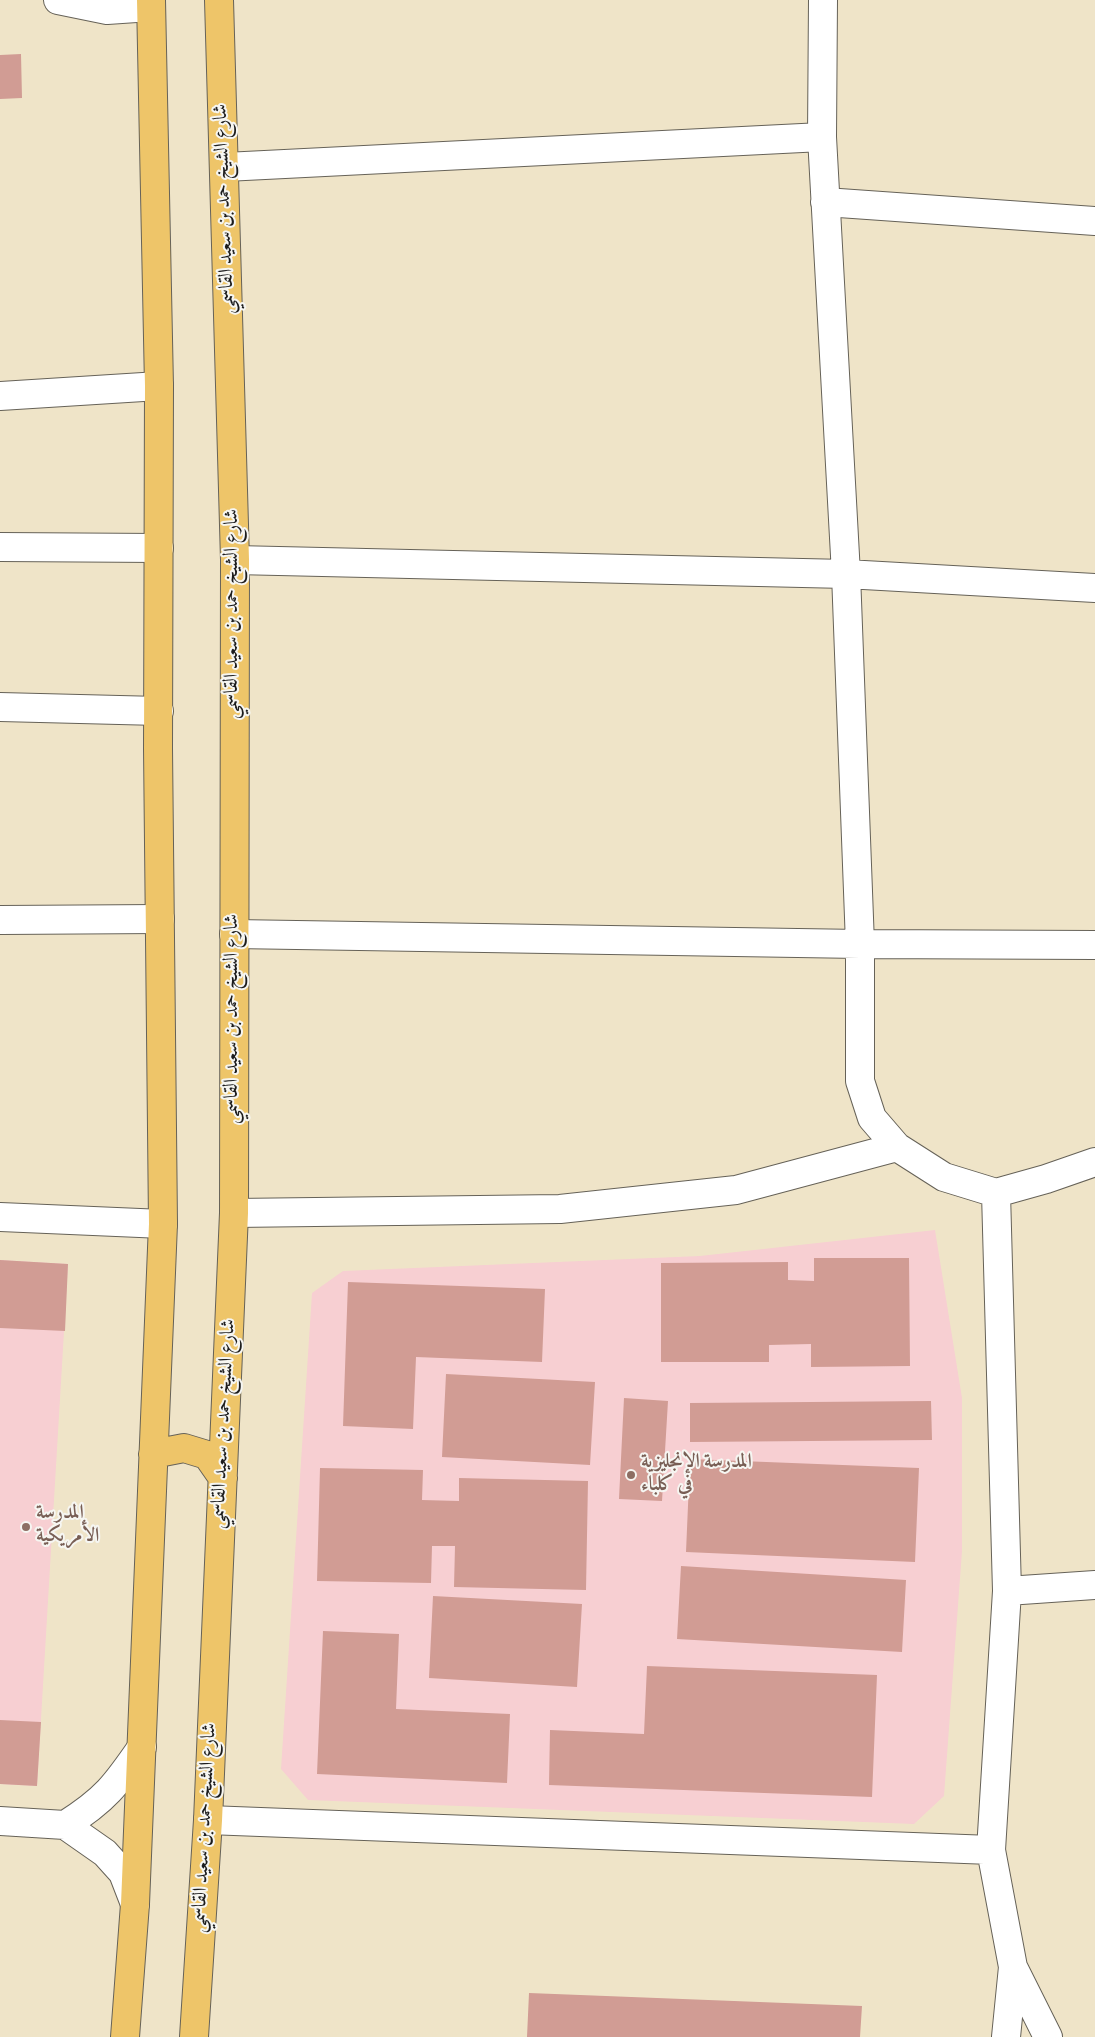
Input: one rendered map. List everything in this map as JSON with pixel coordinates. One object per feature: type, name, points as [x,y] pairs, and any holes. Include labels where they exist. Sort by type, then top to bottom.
[{"type":"main road","name":"شارع الشيخ حمد بن سعيد القاسمي","points":[[194,2037],[208,1820],[234,1213],[235,560],[219,0]]},
{"type":"main road","points":[[125,2037],[135,1904],[163,1224],[159,711],[159,386],[151,4]]},
{"type":"main road","points":[[153,1454],[184,1448],[207,1455],[223,1478]]},
{"type":"street","points":[[58,0],[64,3],[106,10],[151,4]]},
{"type":"street","points":[[823,0],[822,136],[846,574],[860,944],[860,1081],[872,1118],[897,1147],[944,1177],[996,1193],[1046,1179],[1095,1162]]},
{"type":"street","points":[[225,167],[822,136]]},
{"type":"street","points":[[825,202],[1095,221]]},
{"type":"street","points":[[0,396],[159,386]]},
{"type":"street","points":[[0,547],[159,548]]},
{"type":"street","points":[[235,560],[846,574],[1095,588]]},
{"type":"street","points":[[0,707],[159,711]]},
{"type":"street","points":[[0,920],[160,919]]},
{"type":"street","points":[[234,934],[860,944],[1095,945]]},
{"type":"street","points":[[234,1213],[560,1209],[736,1190],[897,1147]]},
{"type":"street","points":[[996,1193],[1007,1591],[991,1850],[1013,1967],[1006,2037]]},
{"type":"street","points":[[0,1217],[163,1224]]},
{"type":"street","points":[[1007,1591],[1095,1585]]},
{"type":"street","points":[[65,1825],[93,1808],[113,1788],[142,1747]]},
{"type":"street","points":[[0,1820],[65,1825],[105,1853],[123,1873],[135,1904]]},
{"type":"street","points":[[208,1820],[991,1850]]},
{"type":"street","points":[[1013,1967],[1051,2036]]},
{"type":"shaded area","name":"المدرسة الإنجليزية في كلباء","points":[[935,1230],[962,1398],[962,1551],[944,1796],[914,1824],[308,1800],[281,1769],[312,1293],[343,1271],[700,1256]]},
{"type":"shaded area","name":"المدرسة الأمريكية","points":[[0,1260],[68,1264],[37,1786],[0,1784]]},
{"type":"building","points":[[21,54],[22,98],[0,99],[0,55]]},
{"type":"building","points":[[814,1258],[909,1258],[910,1366],[811,1367],[811,1344],[769,1345],[769,1362],[661,1362],[661,1263],[788,1262],[788,1280],[814,1281]]},
{"type":"building","points":[[0,1260],[68,1264],[65,1331],[0,1328]]},
{"type":"building","points":[[348,1282],[545,1289],[542,1362],[416,1357],[413,1429],[343,1426]]},
{"type":"building","points":[[446,1374],[595,1382],[590,1465],[442,1457]]},
{"type":"building","points":[[624,1398],[668,1401],[662,1501],[619,1499]]},
{"type":"building","points":[[931,1401],[932,1440],[690,1442],[690,1403]]},
{"type":"building","points":[[690,1459],[919,1468],[915,1562],[686,1552]]},
{"type":"building","points":[[320,1468],[423,1470],[422,1500],[459,1501],[459,1478],[588,1481],[586,1590],[454,1587],[455,1546],[432,1546],[431,1583],[317,1581]]},
{"type":"building","points":[[681,1566],[906,1580],[902,1652],[677,1639]]},
{"type":"building","points":[[433,1596],[582,1604],[577,1687],[429,1678]]},
{"type":"building","points":[[323,1631],[399,1634],[396,1709],[510,1714],[507,1783],[317,1774]]},
{"type":"building","points":[[647,1666],[877,1675],[872,1797],[549,1785],[550,1730],[644,1734]]},
{"type":"building","points":[[0,1720],[41,1722],[37,1786],[0,1784]]},
{"type":"building","points":[[529,1993],[862,2006],[860,2037],[527,2037]]},
{"type":"place","name":"المدرسة الإنجليزية في كلباء","points":[[631,1475]]},
{"type":"place","name":"المدرسة الأمريكية","points":[[26,1527]]}]
